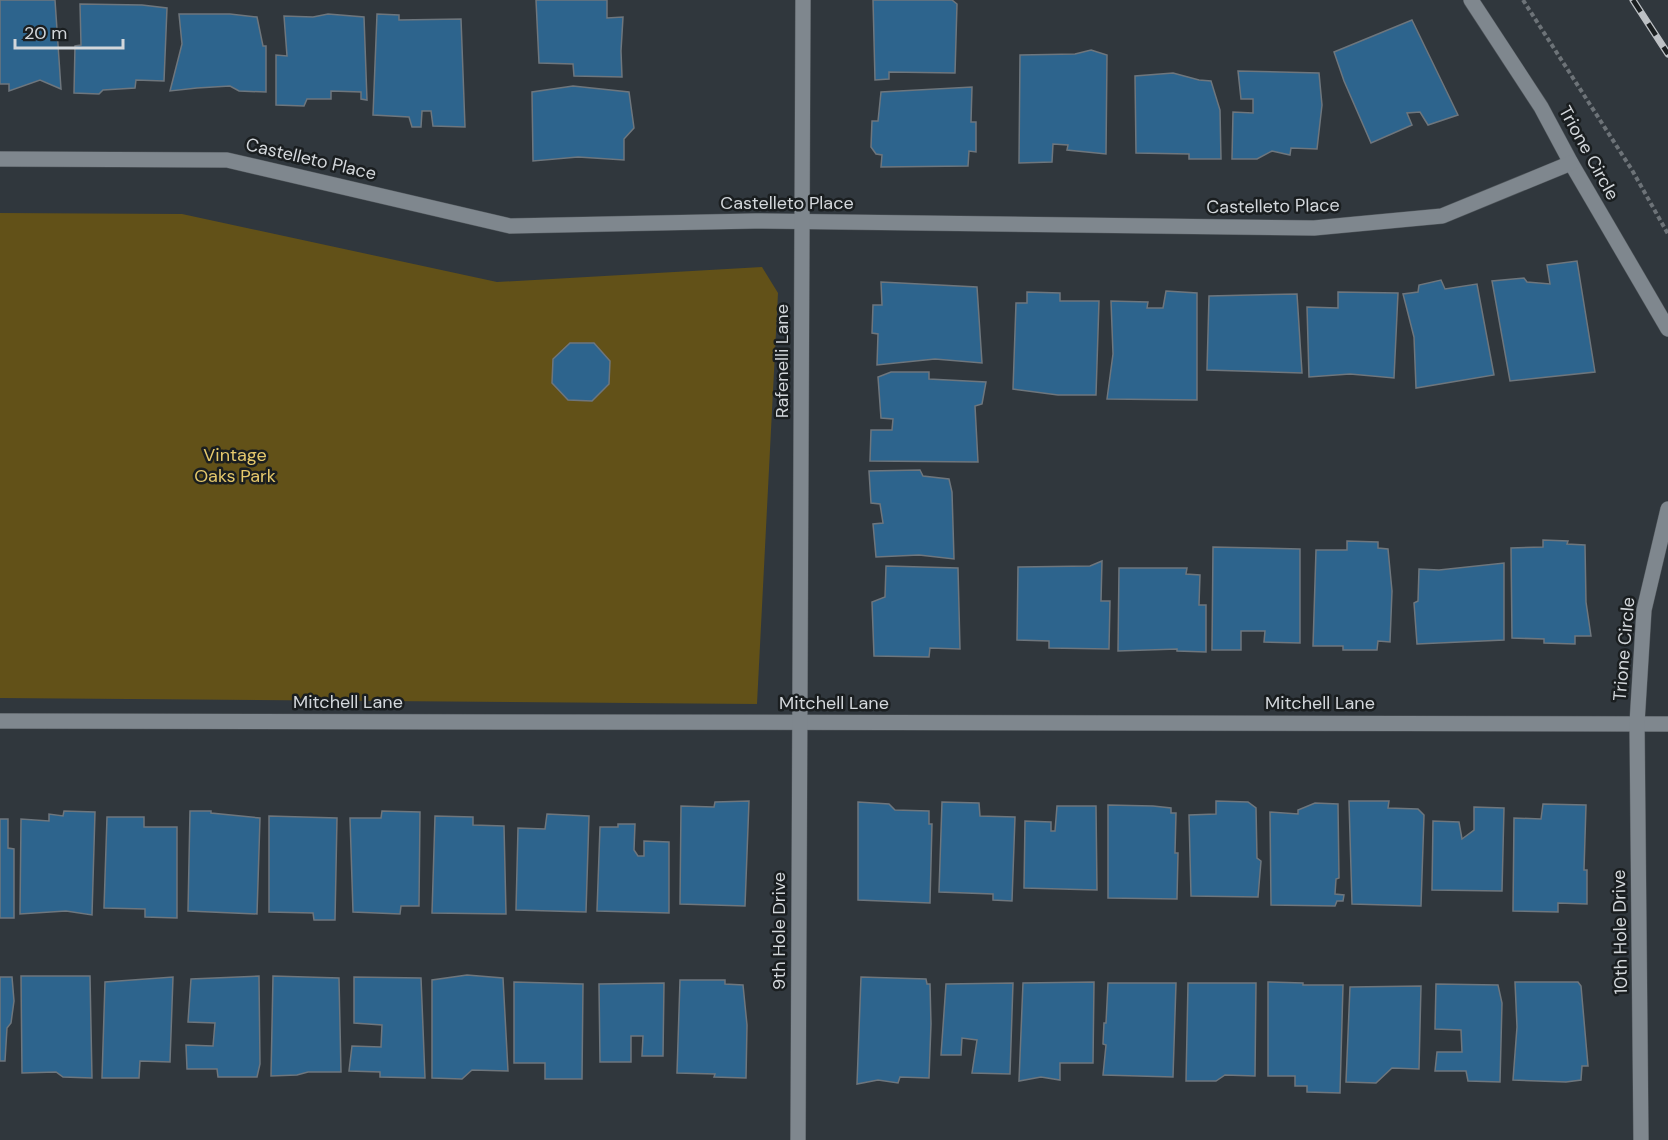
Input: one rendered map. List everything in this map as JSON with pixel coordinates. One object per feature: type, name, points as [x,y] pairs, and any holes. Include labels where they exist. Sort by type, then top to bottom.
[{"type":"street","name":"Rafenelli Lane","points":[[799,722],[803,0]]},
{"type":"street","name":"Trione Circle","points":[[1472,0],[1541,106],[1571,163],[1668,329]]},
{"type":"street","name":"Castelleto Place","points":[[0,159],[227,160],[510,226],[802,222],[1314,228],[1442,216],[1571,163]]},
{"type":"street","name":"Trione Circle","points":[[1637,723],[1644,610],[1668,509]]},
{"type":"street","name":"Mitchell Lane","points":[[0,721],[1668,724]]},
{"type":"street","name":"9th Hole Drive","points":[[798,1140],[799,722]]},
{"type":"street","name":"10th Hole Drive","points":[[1637,723],[1641,1140]]},
{"type":"path","points":[[1523,0],[1632,171],[1668,234]]},
{"type":"green space","name":"Vintage Oaks Park","points":[[0,213],[182,214],[497,282],[762,267],[778,293],[757,704],[0,698]]},
{"type":"building","points":[[0,0],[55,0],[61,89],[40,80],[9,91],[9,84],[0,84]]},
{"type":"building","points":[[536,0],[607,0],[607,18],[623,17],[622,77],[574,76],[573,64],[539,63]]},
{"type":"building","points":[[873,0],[952,0],[957,4],[955,73],[889,72],[889,79],[875,80]]},
{"type":"building","points":[[80,4],[142,5],[167,8],[164,81],[136,80],[135,88],[103,90],[99,94],[74,93],[75,46],[81,45]]},
{"type":"building","points":[[179,14],[230,14],[257,17],[263,46],[266,46],[266,92],[239,91],[230,86],[170,91],[182,44]]},
{"type":"building","points":[[328,14],[364,17],[367,100],[361,99],[361,92],[331,91],[331,99],[307,99],[304,106],[276,105],[276,55],[287,56],[284,16],[313,17]]},
{"type":"building","points":[[377,14],[399,15],[399,20],[461,19],[465,127],[433,126],[431,111],[422,111],[421,127],[412,127],[409,117],[373,115]]},
{"type":"building","points":[[1412,20],[1458,115],[1428,125],[1420,112],[1407,113],[1412,125],[1371,143],[1334,52]]},
{"type":"building","points":[[1091,50],[1107,55],[1106,154],[1067,150],[1068,145],[1053,144],[1052,162],[1019,163],[1020,55],[1075,54]]},
{"type":"building","points":[[1238,71],[1319,73],[1322,105],[1317,149],[1291,148],[1290,155],[1272,151],[1257,159],[1232,159],[1233,112],[1253,113],[1253,99],[1241,99]]},
{"type":"building","points":[[1173,73],[1211,81],[1220,110],[1221,159],[1189,159],[1189,154],[1136,153],[1135,76]]},
{"type":"building","points":[[573,86],[629,92],[634,128],[624,139],[624,160],[578,157],[533,161],[532,92]]},
{"type":"building","points":[[972,87],[971,122],[976,122],[976,152],[969,151],[968,166],[881,167],[882,155],[876,154],[871,147],[872,121],[878,121],[881,92]]},
{"type":"building","points":[[1577,261],[1595,372],[1510,381],[1492,281],[1524,278],[1527,282],[1550,284],[1547,265]]},
{"type":"building","points":[[1441,280],[1445,289],[1477,284],[1494,375],[1416,388],[1414,337],[1403,294],[1418,292],[1419,285]]},
{"type":"building","points":[[881,282],[977,287],[982,363],[935,359],[877,365],[878,334],[872,333],[873,305],[882,305]]},
{"type":"building","points":[[1166,291],[1197,293],[1197,400],[1107,399],[1113,354],[1111,301],[1148,302],[1147,308],[1163,308]]},
{"type":"building","points":[[1027,292],[1060,293],[1060,301],[1099,301],[1096,395],[1058,395],[1013,389],[1016,303],[1027,303]]},
{"type":"building","points":[[1338,292],[1398,293],[1394,378],[1350,374],[1309,377],[1307,307],[1338,308]]},
{"type":"building","points":[[1297,294],[1302,373],[1207,370],[1209,296]]},
{"type":"building","points":[[570,343],[594,343],[610,361],[609,384],[592,401],[568,400],[552,383],[553,359]]},
{"type":"building","points":[[891,372],[929,372],[929,379],[986,382],[982,404],[975,406],[978,462],[870,461],[871,430],[892,430],[893,419],[881,418],[878,377]]},
{"type":"building","points":[[920,470],[923,476],[949,479],[952,492],[954,559],[919,555],[876,557],[873,524],[883,523],[880,504],[871,503],[869,471]]},
{"type":"building","points":[[1543,540],[1568,541],[1567,544],[1585,545],[1586,602],[1591,636],[1575,636],[1575,644],[1544,643],[1544,639],[1512,638],[1511,548],[1543,547]]},
{"type":"building","points":[[1347,541],[1378,542],[1378,548],[1388,549],[1392,591],[1390,642],[1378,641],[1377,650],[1343,650],[1343,646],[1313,646],[1316,550],[1347,550]]},
{"type":"building","points":[[1213,547],[1300,549],[1300,643],[1264,642],[1265,631],[1241,631],[1241,650],[1212,650]]},
{"type":"building","points":[[1102,561],[1101,601],[1110,601],[1109,649],[1049,648],[1049,641],[1017,640],[1018,567],[1090,566]]},
{"type":"building","points":[[1504,563],[1504,640],[1417,644],[1414,603],[1418,601],[1419,569],[1439,570]]},
{"type":"building","points":[[886,566],[958,568],[960,649],[930,648],[929,657],[874,656],[872,602],[885,597]]},
{"type":"building","points":[[1119,568],[1187,568],[1186,574],[1200,575],[1199,605],[1206,605],[1206,652],[1177,651],[1177,649],[1118,651]]},
{"type":"building","points":[[749,801],[745,906],[680,904],[681,806],[714,807],[715,802]]},
{"type":"building","points":[[1216,801],[1248,802],[1256,808],[1257,858],[1261,861],[1258,897],[1191,896],[1189,815],[1216,814]]},
{"type":"building","points":[[1349,801],[1389,801],[1388,808],[1418,809],[1424,815],[1421,906],[1352,904]]},
{"type":"building","points":[[858,802],[889,804],[895,810],[929,811],[929,824],[932,824],[930,903],[858,900]]},
{"type":"building","points":[[942,802],[979,803],[980,816],[1015,817],[1012,901],[993,900],[993,894],[939,892]]},
{"type":"building","points":[[1315,803],[1338,804],[1339,878],[1336,879],[1335,894],[1344,895],[1343,901],[1337,901],[1335,906],[1271,905],[1270,812],[1298,814],[1298,810]]},
{"type":"building","points":[[1543,804],[1586,805],[1584,870],[1587,870],[1587,904],[1558,903],[1558,912],[1513,911],[1514,818],[1541,819]]},
{"type":"building","points":[[1108,805],[1171,808],[1171,813],[1176,813],[1177,899],[1108,898]]},
{"type":"building","points":[[1057,806],[1096,806],[1097,890],[1024,888],[1025,821],[1051,822],[1051,831],[1055,831]]},
{"type":"building","points":[[1474,807],[1504,808],[1502,891],[1432,890],[1433,821],[1459,822],[1462,839],[1474,830]]},
{"type":"building","points":[[64,811],[95,812],[92,915],[66,911],[20,914],[21,819],[49,821],[49,814],[63,816]]},
{"type":"building","points":[[190,811],[211,811],[211,813],[260,818],[257,914],[188,911]]},
{"type":"building","points":[[382,811],[420,812],[419,906],[401,906],[400,914],[353,912],[350,818],[381,818]]},
{"type":"building","points":[[547,814],[589,816],[586,912],[516,910],[518,828],[545,829]]},
{"type":"building","points":[[269,816],[337,818],[335,920],[314,920],[313,913],[269,912]]},
{"type":"building","points":[[435,816],[473,817],[473,825],[504,826],[506,914],[432,913]]},
{"type":"building","points":[[107,817],[144,817],[144,827],[177,827],[177,918],[145,917],[145,909],[104,908]]},
{"type":"building","points":[[0,819],[8,819],[8,848],[14,849],[14,918],[0,918]]},
{"type":"building","points":[[618,824],[635,824],[634,850],[638,856],[644,856],[644,841],[669,842],[669,913],[597,911],[600,827],[618,827]]},
{"type":"building","points":[[467,975],[503,978],[508,1071],[472,1070],[462,1079],[432,1078],[432,980]]},
{"type":"building","points":[[21,976],[90,976],[92,1078],[63,1077],[56,1072],[22,1073]]},
{"type":"building","points":[[259,976],[260,1064],[257,1077],[218,1077],[217,1069],[187,1069],[186,1045],[213,1046],[215,1023],[188,1022],[191,979]]},
{"type":"building","points":[[273,976],[339,978],[341,1072],[308,1072],[297,1075],[271,1076]]},
{"type":"building","points":[[0,977],[12,977],[14,1001],[11,1023],[7,1028],[5,1061],[0,1061]]},
{"type":"building","points":[[173,977],[170,1062],[140,1061],[139,1078],[102,1078],[105,982]]},
{"type":"building","points":[[354,977],[421,978],[425,1078],[380,1077],[380,1072],[349,1071],[352,1046],[381,1047],[382,1025],[354,1023]]},
{"type":"building","points":[[861,977],[926,979],[927,984],[930,984],[929,1078],[900,1077],[898,1083],[878,1080],[857,1084]]},
{"type":"building","points":[[680,980],[725,980],[725,984],[743,985],[747,1025],[746,1078],[677,1073]]},
{"type":"building","points":[[514,982],[583,984],[582,1079],[545,1079],[545,1063],[514,1063]]},
{"type":"building","points":[[1094,982],[1093,1063],[1060,1063],[1060,1080],[1041,1077],[1019,1081],[1023,983]]},
{"type":"building","points":[[1268,982],[1343,985],[1340,1093],[1307,1092],[1307,1086],[1295,1086],[1295,1076],[1268,1076]]},
{"type":"building","points":[[1515,982],[1578,982],[1581,986],[1588,1066],[1582,1066],[1581,1080],[1566,1082],[1513,1080],[1517,1027]]},
{"type":"building","points":[[664,983],[663,1056],[642,1056],[643,1036],[631,1036],[631,1062],[600,1062],[599,984]]},
{"type":"building","points":[[1013,983],[1010,1074],[972,1073],[977,1040],[962,1038],[961,1055],[941,1055],[946,984]]},
{"type":"building","points":[[1108,983],[1176,983],[1173,1077],[1103,1075],[1106,1045],[1103,1044],[1104,1023],[1106,1023]]},
{"type":"building","points":[[1188,983],[1256,983],[1255,1076],[1225,1075],[1216,1081],[1186,1081]]},
{"type":"building","points":[[1436,984],[1498,985],[1502,1003],[1500,1082],[1468,1081],[1466,1071],[1435,1071],[1437,1052],[1462,1052],[1461,1030],[1435,1029]]},
{"type":"building","points":[[1421,986],[1419,1069],[1392,1068],[1376,1083],[1346,1082],[1350,987]]},
{"type":"railway","points":[[1633,0],[1668,54]]}]
